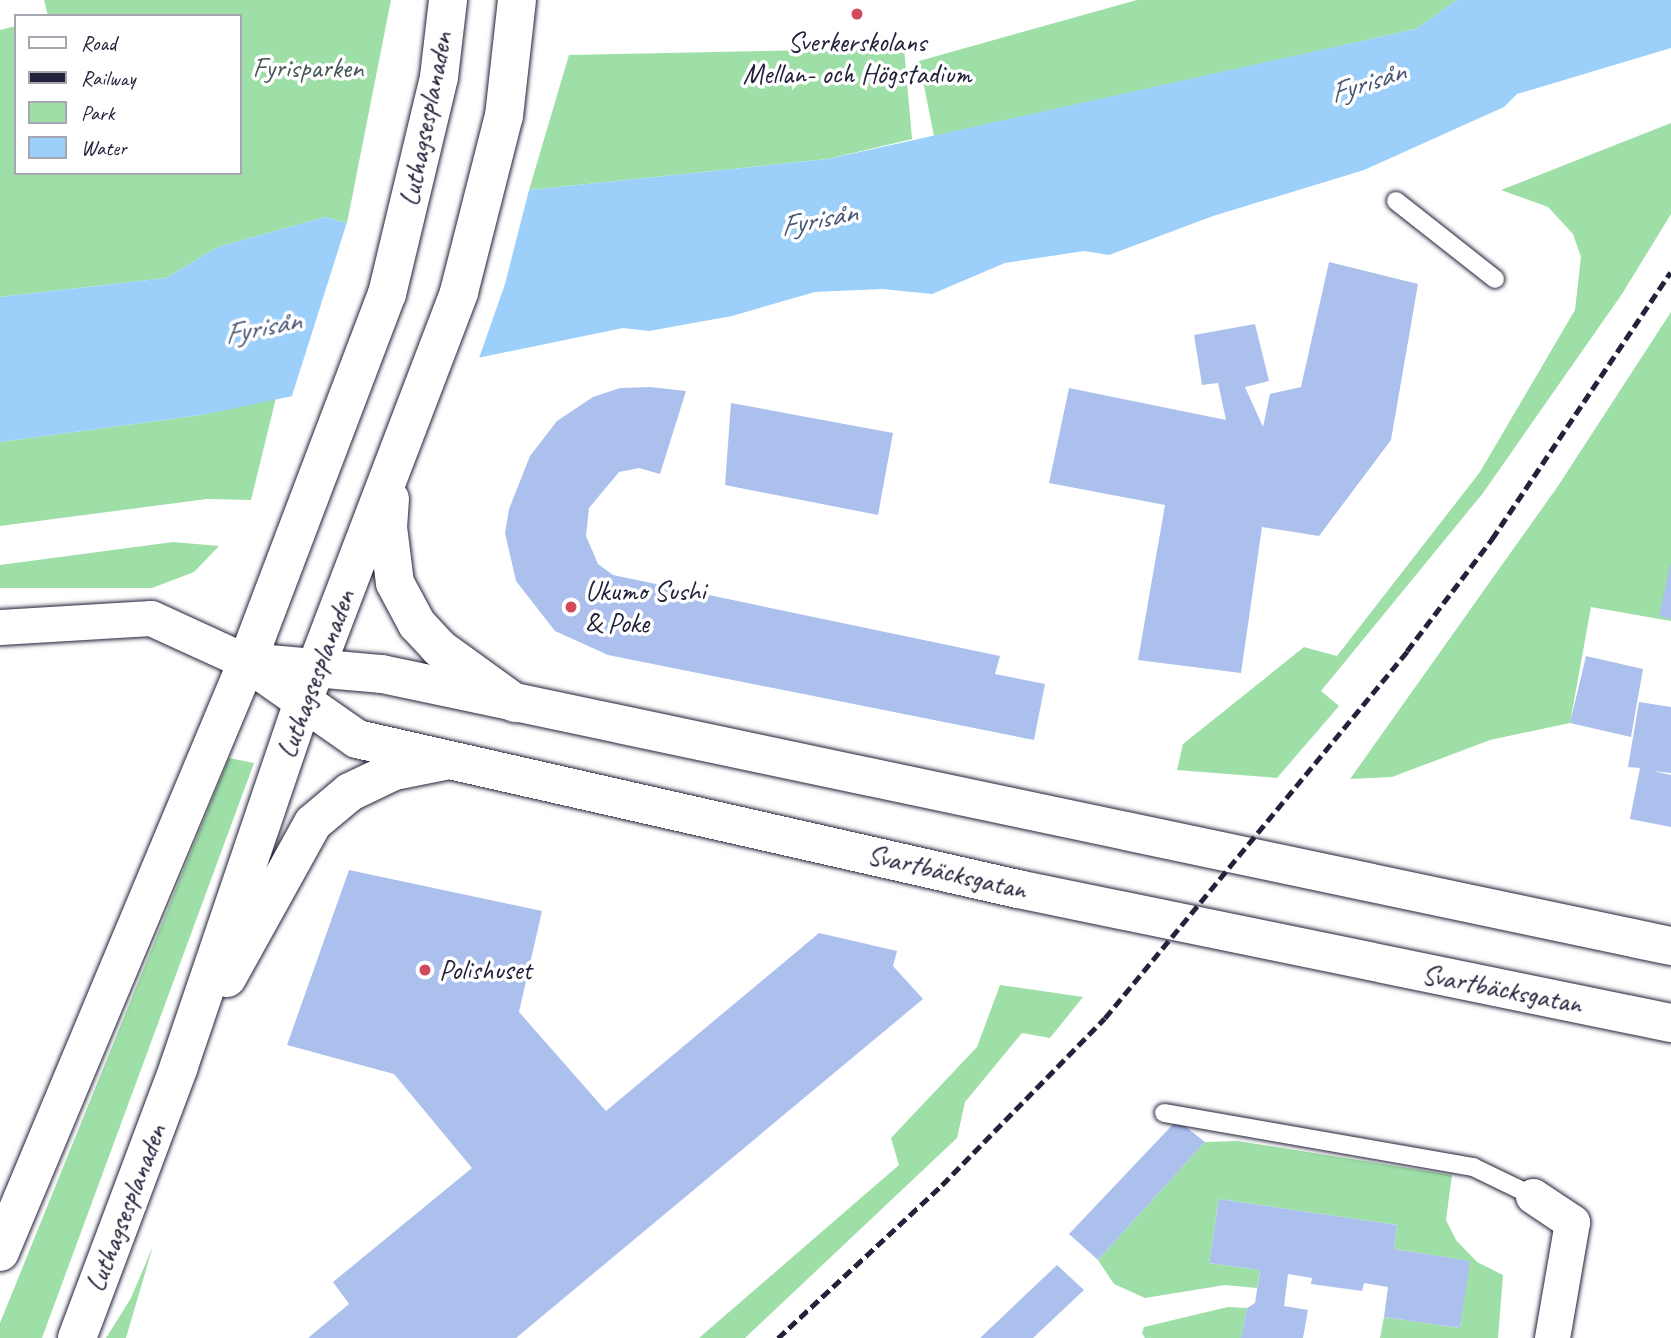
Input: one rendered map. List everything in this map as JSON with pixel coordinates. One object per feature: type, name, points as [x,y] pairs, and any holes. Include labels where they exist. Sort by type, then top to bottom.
[{"type":"main road","name":"Luthagsesplanaden","points":[[0,1252],[30,1188],[91,1029],[247,662],[387,294],[439,77],[447,0]]},
{"type":"main road","name":"Luthagsesplanaden","points":[[77,1338],[179,1066],[302,705],[420,401],[459,292],[504,116],[517,0]]},
{"type":"main road","points":[[393,471],[388,527],[395,583],[417,624],[439,648],[515,703]]},
{"type":"main road","name":"Svartbäcksgatan","points":[[247,662],[317,665],[382,674],[1671,946]]},
{"type":"main road","name":"Svartbäcksgatan","points":[[247,662],[302,705],[357,739],[1018,889],[1671,1023]]},
{"type":"main road","points":[[179,1066],[313,823],[350,792],[394,771],[449,760]]},
{"type":"main road","points":[[0,1236],[30,1188]]},
{"type":"street","name":"Svartbäcksgatan","points":[[0,627],[151,618],[247,662]]},
{"type":"street","points":[[1532,1196],[1572,1222],[1552,1338]]},
{"type":"lane","points":[[1396,201],[1495,279]]},
{"type":"lane","points":[[1164,1113],[1473,1167],[1532,1196]]},
{"type":"green space","name":"Fyrisparken","points":[[44,0],[391,0],[347,223],[325,217],[218,247],[166,278],[0,297],[0,30],[14,26],[14,175],[242,175],[242,14],[48,14]]},
{"type":"green space","points":[[1137,0],[1457,0],[1416,29],[934,136],[919,61]]},
{"type":"green space","points":[[904,48],[912,139],[828,159],[529,190],[569,55]]},
{"type":"green space","points":[[1671,123],[1671,214],[1622,294],[1483,493],[1321,691],[1339,706],[1277,778],[1177,770],[1183,744],[1304,647],[1337,656],[1480,472],[1575,310],[1581,257],[1573,234],[1548,207],[1501,190]]},
{"type":"green space","points":[[1671,312],[1671,621],[1591,607],[1570,723],[1490,740],[1392,777],[1350,779],[1558,486]]},
{"type":"green space","points":[[276,398],[251,500],[207,499],[0,526],[0,442],[201,415]]},
{"type":"green space","points":[[173,542],[219,546],[194,572],[152,588],[0,588],[0,565]]},
{"type":"green space","points":[[229,758],[254,763],[42,1338],[0,1338],[0,1323]]},
{"type":"green space","points":[[1000,985],[1083,997],[1050,1038],[1022,1033],[965,1102],[957,1138],[745,1338],[699,1338],[899,1165],[891,1138],[977,1047]]},
{"type":"green space","points":[[1238,1141],[1452,1175],[1446,1220],[1456,1240],[1477,1262],[1503,1275],[1498,1338],[1380,1338],[1384,1317],[1460,1328],[1469,1261],[1394,1249],[1397,1225],[1219,1199],[1209,1263],[1260,1270],[1257,1288],[1225,1285],[1145,1298],[1114,1284],[1098,1260],[1205,1142]]},
{"type":"green space","points":[[153,1246],[126,1338],[106,1338],[131,1298]]},
{"type":"green space","points":[[1228,1307],[1247,1308],[1241,1338],[1145,1338],[1142,1333],[1144,1327]]},
{"type":"water","name":"Fyrisån","points":[[1457,0],[1671,0],[1671,48],[1517,94],[1504,107],[1364,170],[1213,216],[1109,255],[1084,251],[1005,263],[932,294],[882,289],[815,292],[732,316],[649,331],[623,328],[201,415],[0,442],[0,297],[166,278],[218,247],[325,217],[347,223],[529,190],[828,159],[1416,29]]},
{"type":"pier","points":[[530,186],[505,284],[478,361],[291,399],[348,219]]},
{"type":"building","points":[[1329,262],[1418,284],[1391,440],[1319,536],[1262,527],[1241,673],[1138,660],[1165,505],[1049,483],[1069,388],[1226,420],[1218,383],[1202,385],[1194,335],[1255,324],[1269,381],[1245,387],[1263,427],[1270,394],[1301,387]]},
{"type":"building","points":[[650,387],[686,391],[660,474],[639,468],[619,472],[589,508],[586,536],[598,564],[613,575],[1000,656],[995,674],[1045,684],[1034,740],[608,655],[555,631],[516,581],[505,533],[509,509],[530,456],[557,421],[593,397],[620,388]]},
{"type":"building","points":[[731,403],[893,433],[878,515],[725,485]]},
{"type":"building","points":[[1671,565],[1671,619],[1659,616]]},
{"type":"building","points":[[1586,656],[1643,669],[1631,737],[1570,723]]},
{"type":"building","points":[[1639,702],[1671,707],[1671,773],[1653,771],[1671,775],[1671,827],[1630,819],[1640,768],[1628,767]]},
{"type":"building","name":"Polishuset","points":[[349,870],[542,911],[519,1012],[606,1111],[819,933],[897,951],[893,966],[923,999],[516,1338],[308,1338],[349,1304],[333,1282],[472,1168],[394,1074],[287,1045]]},
{"type":"building","points":[[1177,1120],[1205,1142],[1098,1260],[1069,1234]]},
{"type":"building","points":[[1219,1199],[1397,1225],[1394,1249],[1470,1261],[1460,1328],[1384,1317],[1388,1287],[1364,1283],[1362,1291],[1311,1284],[1312,1278],[1288,1274],[1284,1306],[1308,1310],[1303,1338],[1241,1338],[1247,1308],[1255,1303],[1260,1270],[1209,1263]]},
{"type":"building","points":[[1057,1265],[1084,1290],[1033,1338],[980,1338]]},
{"type":"railway","points":[[778,1338],[942,1185],[1105,1018],[1407,651],[1492,539],[1671,272]]},
{"type":"place","name":"Sverkerskolans Mellan- och Högstadium","points":[[857,14]]},
{"type":"place","name":"Ukumo Sushi & Poke","points":[[571,607]]},
{"type":"place","name":"Polishuset","points":[[425,970]]}]
